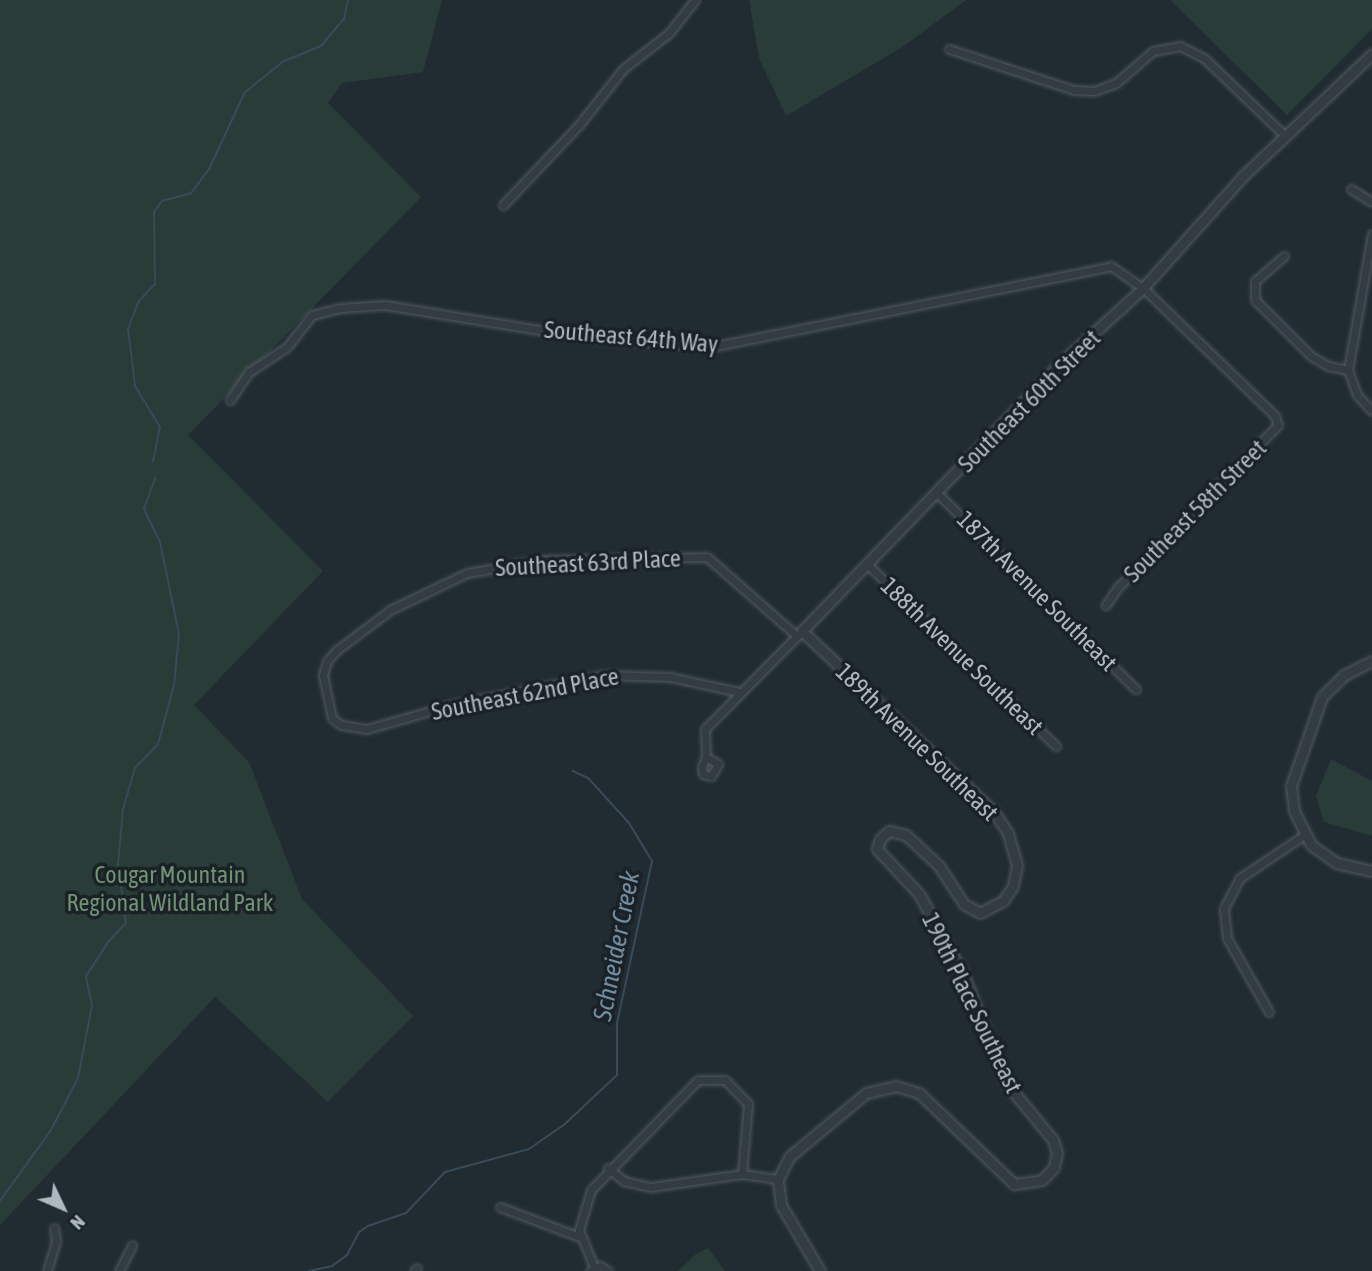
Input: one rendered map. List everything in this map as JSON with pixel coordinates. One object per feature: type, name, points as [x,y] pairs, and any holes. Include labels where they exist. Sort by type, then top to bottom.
[{"type":"street","points":[[503,205],[579,125],[623,69],[669,33],[695,0]]},
{"type":"street","points":[[949,49],[1074,90],[1094,91],[1115,83],[1153,51],[1180,46],[1205,59],[1286,137]]},
{"type":"street","name":"Southeast 60th Street","points":[[706,757],[705,729],[739,692],[868,565],[1065,359],[1143,288],[1243,176],[1372,54]]},
{"type":"street","points":[[1351,189],[1372,202]]},
{"type":"street","points":[[1372,234],[1368,277],[1348,370],[1357,395],[1372,411]]},
{"type":"street","points":[[1284,256],[1255,281],[1255,300],[1311,356],[1328,366],[1348,370]]},
{"type":"street","name":"Southeast 64th Way","points":[[230,400],[249,372],[286,347],[312,315],[341,308],[385,305],[576,335],[711,347],[1103,266],[1119,269],[1143,288],[1276,416]]},
{"type":"street","name":"Southeast 58th Street","points":[[1106,605],[1118,587],[1275,431],[1276,416]]},
{"type":"street","name":"187th Avenue Southeast","points":[[937,494],[1136,689]]},
{"type":"street","name":"189th Avenue Southeast","points":[[707,557],[800,634],[1001,823],[1017,865],[1003,901],[986,912],[970,909],[913,839],[900,831],[884,834]]},
{"type":"street","name":"Southeast 63rd Place","points":[[353,727],[336,723],[326,707],[327,661],[368,624],[444,582],[495,566],[543,560],[707,557]]},
{"type":"street","name":"188th Avenue Southeast","points":[[868,565],[1056,746]]},
{"type":"street","points":[[1372,661],[1336,681],[1313,714],[1291,786],[1294,811],[1304,835],[1337,863],[1372,871]]},
{"type":"street","name":"Southeast 62nd Place","points":[[353,727],[382,728],[451,705],[605,675],[670,677],[739,692]]},
{"type":"street","name":"190th Place Southeast","points":[[778,1179],[789,1157],[842,1109],[877,1088],[896,1086],[919,1093],[1008,1181],[1027,1184],[1046,1176],[1056,1162],[1056,1146],[1007,1084],[963,974],[919,894],[880,854],[877,844],[884,834]]},
{"type":"street","points":[[1269,1012],[1227,938],[1224,908],[1240,878],[1304,835]]},
{"type":"street","points":[[608,1271],[592,1269],[580,1237],[586,1201],[608,1168],[685,1090],[704,1078],[725,1080],[748,1104],[742,1174]]},
{"type":"street","points":[[608,1168],[624,1181],[651,1187],[742,1174],[778,1179],[781,1205],[820,1271]]},
{"type":"street","points":[[500,1207],[580,1237]]},
{"type":"street","points":[[47,1271],[56,1242],[54,1228]]},
{"type":"street","points":[[119,1271],[132,1245]]},
{"type":"green space","name":"Cougar Mountain Regional Wildland Park","points":[[0,0],[442,0],[423,72],[342,83],[328,103],[421,197],[188,435],[323,571],[194,705],[249,762],[302,899],[413,1016],[328,1102],[215,997],[0,1225]]},
{"type":"green space","points":[[749,0],[966,0],[904,46],[786,116],[759,58]]},
{"type":"green space","points":[[1170,0],[1372,0],[1372,29],[1287,115]]},
{"type":"green space","points":[[1331,759],[1372,781],[1372,836],[1324,822],[1316,796]]},
{"type":"green space","points":[[708,1248],[725,1271],[678,1271],[696,1254]]},
{"type":"waterway","points":[[153,462],[160,427],[135,386],[128,329],[139,301],[155,284],[154,212],[162,201],[191,193],[209,169],[245,92],[284,61],[321,46],[344,19],[348,0]]},
{"type":"waterway","points":[[0,1201],[51,1130],[78,1078],[92,1005],[86,976],[109,941],[126,923],[118,864],[123,809],[135,768],[158,744],[174,685],[179,634],[160,542],[144,509],[155,478]]},
{"type":"waterway","name":"Schneider Creek","points":[[309,1271],[332,1266],[347,1255],[359,1232],[368,1226],[406,1213],[445,1172],[529,1149],[565,1124],[617,1075],[617,1023],[652,861],[629,823],[588,778],[573,771]]}]
